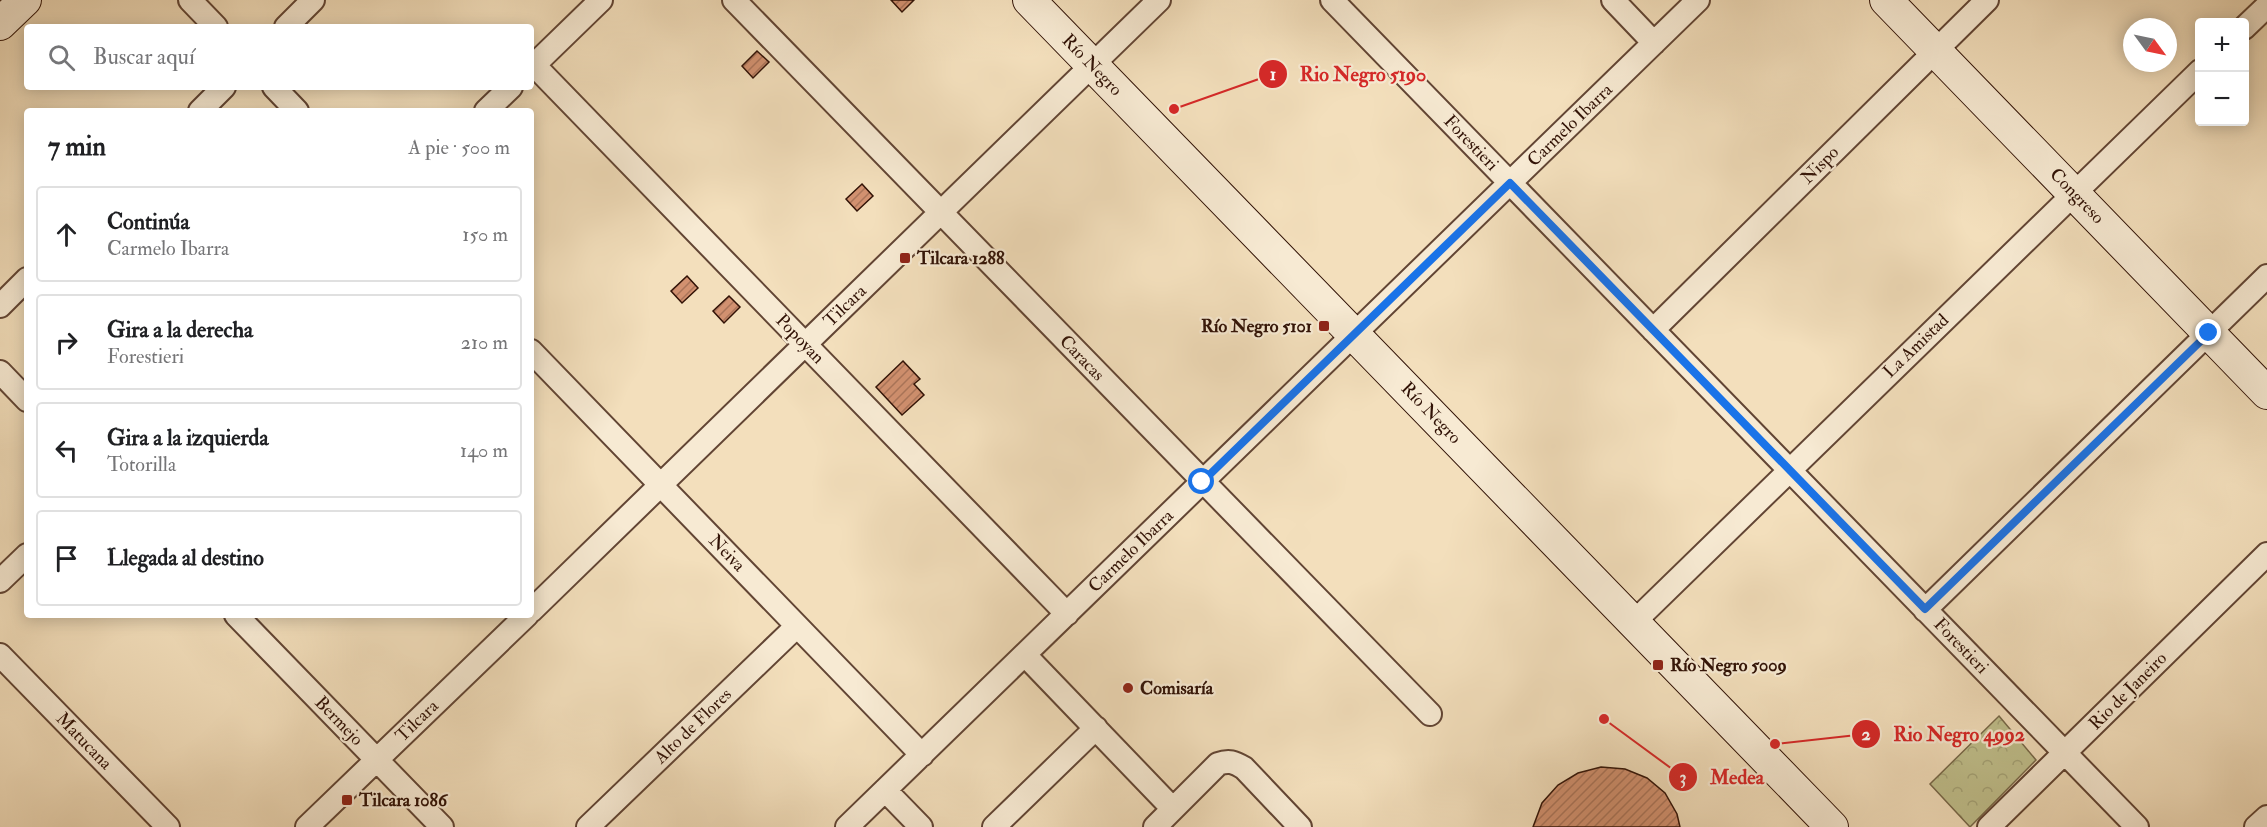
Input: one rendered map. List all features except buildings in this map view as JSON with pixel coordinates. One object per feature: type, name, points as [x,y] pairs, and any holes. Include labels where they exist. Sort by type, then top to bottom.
[{"type":"main road","points":[[0,24],[25,0]]},
{"type":"main road","name":"Río Negro","points":[[1029,0],[1832,827]]},
{"type":"main road","name":"Congreso","points":[[1886,0],[2267,393]]},
{"type":"street","points":[[190,0],[213,24]]},
{"type":"street","points":[[289,24],[313,0]]},
{"type":"street","points":[[534,64],[601,0]]},
{"type":"street","name":"Caracas","points":[[734,0],[1430,714]]},
{"type":"street","name":"Tilcara","points":[[534,608],[1159,0]]},
{"type":"street","name":"Forestieri","points":[[1332,0],[2137,827]]},
{"type":"street","points":[[1613,0],[1654,43]]},
{"type":"street","name":"Carmelo Ibarra","points":[[847,827],[1698,0]]},
{"type":"street","name":"Nispo","points":[[1653,330],[1987,0]]},
{"type":"street","points":[[2249,23],[2267,6]]},
{"type":"street","name":"Popoyan","points":[[534,68],[1067,614]]},
{"type":"street","name":"La Amistad","points":[[1634,622],[2198,72]]},
{"type":"street","points":[[203,108],[221,90]]},
{"type":"street","points":[[277,90],[294,108]]},
{"type":"street","points":[[489,108],[508,90]]},
{"type":"street","points":[[1925,609],[2267,276]]},
{"type":"street","points":[[0,306],[24,282]]},
{"type":"street","name":"Neiva","points":[[534,354],[922,755]]},
{"type":"street","points":[[0,372],[24,397]]},
{"type":"street","name":"Rio de Janeiro","points":[[1989,827],[2267,554]]},
{"type":"street","points":[[0,581],[24,558]]},
{"type":"street","name":"Bermejo","points":[[240,618],[442,827]]},
{"type":"street","name":"Tilcara","points":[[307,827],[524,618]]},
{"type":"street","name":"Alto de Flores","points":[[588,827],[797,626]]},
{"type":"street","points":[[1025,654],[1173,809]]},
{"type":"street","name":"Matucana","points":[[0,655],[168,827]]},
{"type":"street","points":[[994,827],[1096,728]]},
{"type":"street","points":[[1155,827],[1218,764],[1227,761],[1235,762],[1244,768],[1300,827]]},
{"type":"street","points":[[885,790],[921,827]]},
{"type":"street","points":[[2256,827],[2267,817]]},
{"type":"green space","points":[[1999,716],[2036,760],[1970,827],[1930,784]]},
{"type":"place","name":"Rio Negro 5190","points":[[1174,109]]},
{"type":"place","name":"Tilcara 1288","points":[[905,258]]},
{"type":"place","name":"Río Negro 5101","points":[[1324,326]]},
{"type":"place","name":"Río Negro 5009","points":[[1658,665]]},
{"type":"place","name":"Comisaría","points":[[1128,688]]},
{"type":"place","name":"Medea","points":[[1604,719]]},
{"type":"place","name":"Rio Negro 4992","points":[[1775,744]]},
{"type":"place","name":"Tilcara 1086","points":[[347,800]]},
{"type":"route","points":[[1202,482],[1510,183],[1925,609],[2209,333]]}]
